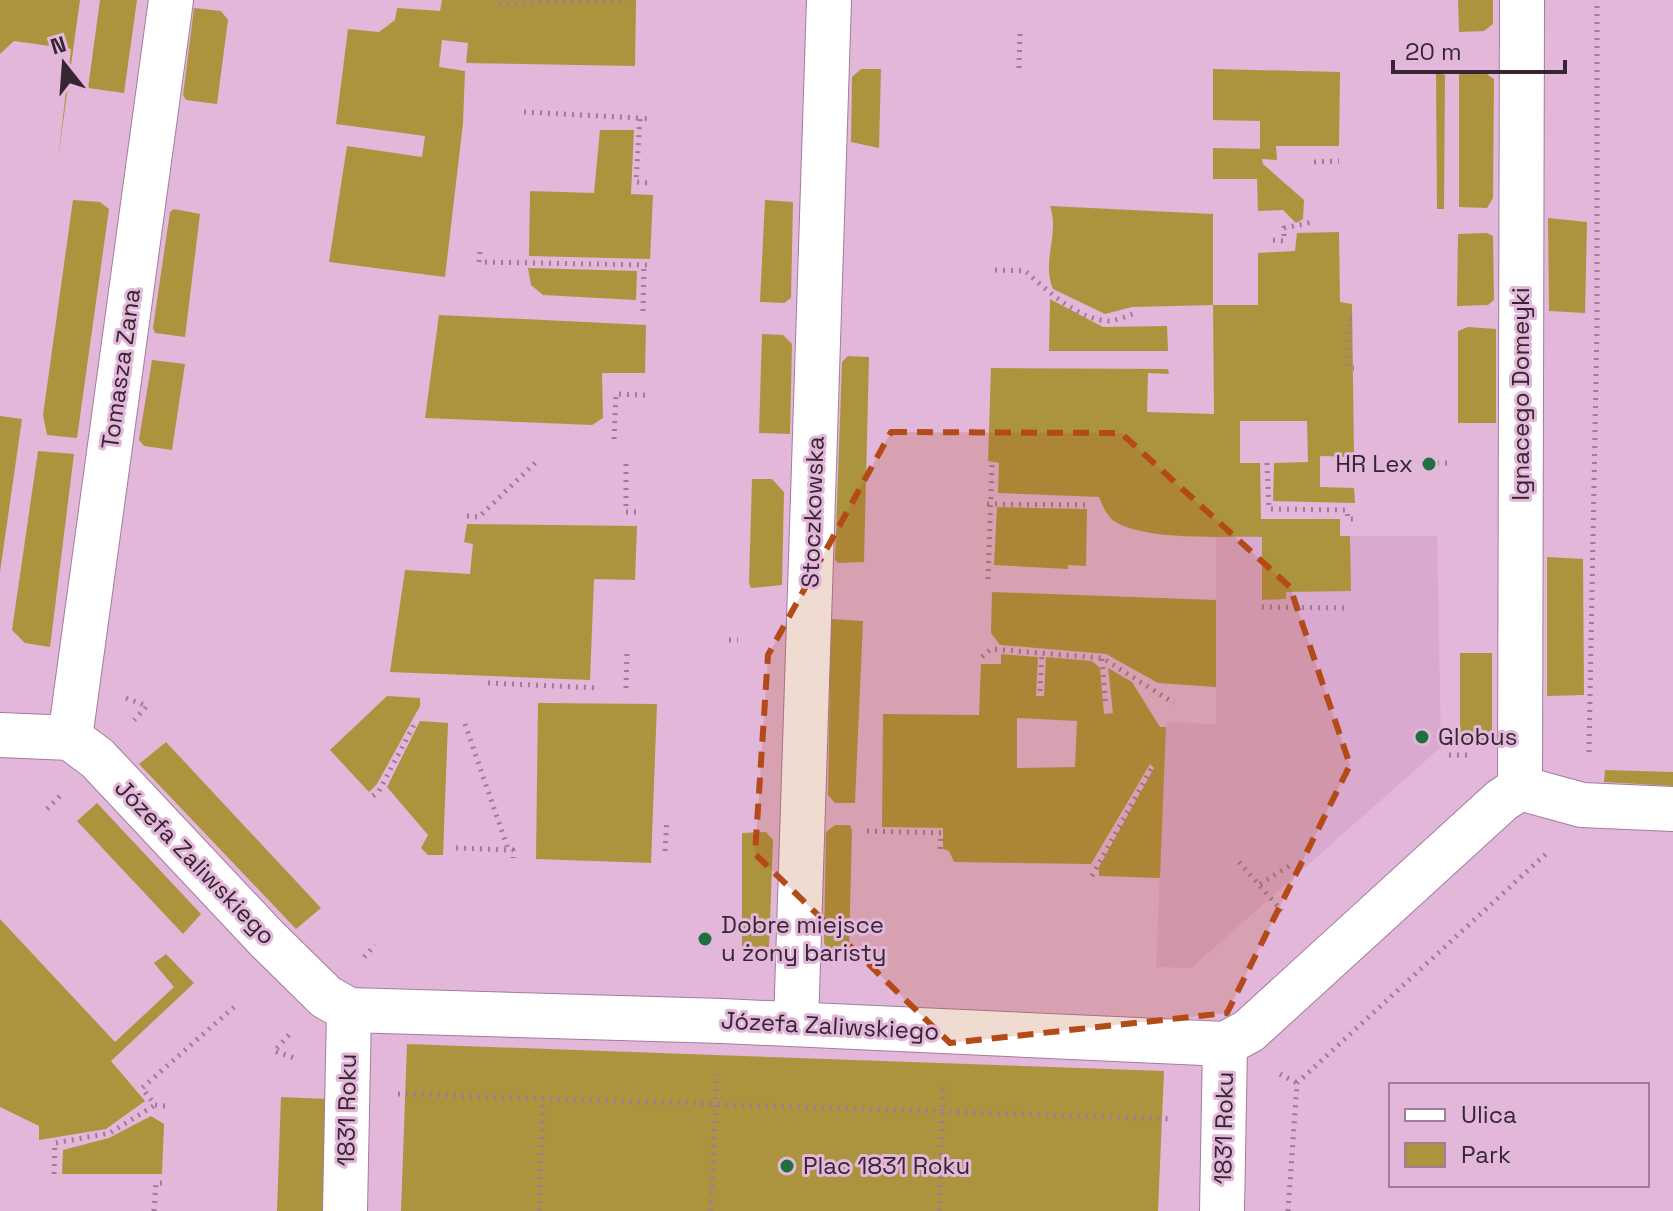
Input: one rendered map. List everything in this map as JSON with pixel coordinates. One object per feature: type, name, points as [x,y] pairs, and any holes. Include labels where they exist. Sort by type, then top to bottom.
[{"type":"street","name":"Tomasza Zana","points":[[70,738],[171,0]]},
{"type":"street","name":"Stoczkowska","points":[[796,1024],[829,0]]},
{"type":"street","name":"Ignacego Domeyki","points":[[1520,788],[1522,0]]},
{"type":"street","points":[[0,735],[70,738]]},
{"type":"street","name":"Józefa Zaliwskiego","points":[[70,738],[97,758],[326,997],[349,1010],[796,1024],[1225,1044]]},
{"type":"street","points":[[1225,1044],[1249,1031],[1490,810],[1520,788],[1582,805],[1673,809]]},
{"type":"street","name":"1831 Roku","points":[[345,1211],[349,1010]]},
{"type":"street","name":"1831 Roku","points":[[1222,1211],[1225,1044]]},
{"type":"path","points":[[499,4],[628,0]]},
{"type":"path","points":[[1589,757],[1597,325],[1597,0]]},
{"type":"path","points":[[1019,68],[1020,30]]},
{"type":"path","points":[[524,112],[650,119]]},
{"type":"path","points":[[640,118],[636,182],[647,183]]},
{"type":"path","points":[[1314,162],[1339,161]]},
{"type":"path","points":[[1273,240],[1284,241],[1284,228],[1313,222]]},
{"type":"path","points":[[480,252],[479,262],[647,265],[643,311]]},
{"type":"path","points":[[995,270],[1025,271],[1053,296],[1088,315],[1110,321],[1133,314]]},
{"type":"path","points":[[1352,319],[1349,319],[1349,368],[1354,368]]},
{"type":"path","points":[[614,439],[616,394],[645,395]]},
{"type":"path","points":[[467,516],[479,517],[538,460]]},
{"type":"path","points":[[1267,463],[1269,509],[1347,510],[1348,519],[1355,519]]},
{"type":"path","points":[[1437,463],[1449,463]]},
{"type":"path","points":[[626,464],[626,512],[637,512]]},
{"type":"path","points":[[988,579],[992,465]]},
{"type":"path","points":[[989,503],[1091,505]]},
{"type":"path","points":[[1262,607],[1347,608]]},
{"type":"path","points":[[729,640],[738,640]]},
{"type":"path","points":[[982,657],[991,649],[1102,658],[1174,703]]},
{"type":"path","points":[[626,688],[627,651]]},
{"type":"path","points":[[1040,691],[1042,653]]},
{"type":"path","points":[[1102,658],[1106,707]]},
{"type":"path","points":[[488,683],[600,688]]},
{"type":"path","points":[[373,796],[379,791],[416,721]]},
{"type":"path","points":[[465,724],[508,849]]},
{"type":"path","points":[[1440,738],[1449,737]]},
{"type":"path","points":[[1092,876],[1151,769]]},
{"type":"path","points":[[665,851],[667,819]]},
{"type":"path","points":[[867,831],[941,833],[940,849]]},
{"type":"path","points":[[456,848],[508,849],[513,850],[513,858]]},
{"type":"path","points":[[1288,1211],[1297,1083],[1545,851],[1559,852]]},
{"type":"path","points":[[1239,862],[1282,911]]},
{"type":"path","points":[[1260,884],[1289,866]]},
{"type":"path","points":[[155,1105],[142,1088],[234,1007]]},
{"type":"path","points":[[711,1211],[718,1059]]},
{"type":"path","points":[[939,1211],[944,1068]]},
{"type":"path","points":[[389,1094],[1177,1119]]},
{"type":"path","points":[[539,1211],[543,1098]]},
{"type":"path","points":[[54,1174],[55,1143],[110,1133],[155,1105],[165,1106]]},
{"type":"path","points":[[154,1211],[156,1183],[162,1183]]},
{"type":"highlighted area","points":[[891,432],[1121,433],[1290,587],[1350,765],[1227,1013],[950,1043],[755,854],[768,655]]},
{"type":"shaded area","points":[[1216,536],[1437,536],[1441,747],[1191,968],[1156,967],[1166,722],[1216,724]]},
{"type":"green space","points":[[0,0],[80,0],[58,159],[71,49],[14,41],[0,54]]},
{"type":"green space","points":[[100,0],[137,0],[124,93],[88,88]]},
{"type":"green space","points":[[442,0],[636,0],[635,66],[466,63],[468,43],[442,40],[439,67],[465,71],[463,123],[445,277],[329,262],[347,146],[422,157],[425,136],[336,124],[348,29],[379,32],[395,20],[397,8],[440,11]]},
{"type":"green space","points":[[1458,0],[1493,0],[1493,24],[1484,31],[1459,32]]},
{"type":"green space","points":[[194,8],[221,11],[228,20],[217,104],[186,100],[183,95]]},
{"type":"green space","points":[[861,69],[881,69],[879,148],[851,142],[852,77]]},
{"type":"green space","points":[[1213,69],[1340,72],[1339,146],[1276,146],[1277,160],[1262,159],[1263,164],[1304,200],[1303,219],[1296,223],[1283,210],[1258,211],[1257,179],[1213,179],[1213,148],[1260,149],[1260,121],[1213,120]]},
{"type":"green space","points":[[1436,72],[1445,75],[1444,209],[1437,209]]},
{"type":"green space","points":[[1459,72],[1484,72],[1494,79],[1493,198],[1487,208],[1459,207]]},
{"type":"green space","points":[[600,130],[634,130],[631,194],[653,195],[650,259],[529,256],[530,191],[594,193]]},
{"type":"green space","points":[[73,200],[100,202],[109,209],[77,438],[47,435],[43,415]]},
{"type":"green space","points":[[765,200],[793,202],[791,298],[784,303],[760,302]]},
{"type":"green space","points":[[1050,206],[1213,214],[1213,305],[1132,307],[1105,314],[1053,289],[1049,268],[1053,227]]},
{"type":"green space","points":[[174,209],[200,214],[185,337],[155,333],[153,328],[170,212]]},
{"type":"green space","points":[[1548,218],[1587,222],[1585,313],[1549,311]]},
{"type":"green space","points":[[1339,232],[1340,302],[1352,304],[1354,457],[1320,456],[1320,487],[1354,488],[1355,503],[1273,501],[1274,463],[1308,462],[1307,421],[1240,421],[1240,463],[1260,463],[1261,519],[1340,519],[1340,536],[1350,536],[1351,591],[1286,592],[1286,599],[1262,600],[1262,537],[1149,533],[1114,521],[1099,497],[998,493],[999,463],[988,461],[991,368],[1168,369],[1169,374],[1148,373],[1147,412],[1214,414],[1213,305],[1258,305],[1258,253],[1295,251],[1297,233]]},
{"type":"green space","points":[[1487,233],[1493,236],[1494,300],[1488,305],[1457,306],[1458,234]]},
{"type":"green space","points":[[528,268],[637,271],[636,300],[543,295],[531,285]]},
{"type":"green space","points":[[1050,299],[1103,327],[1167,326],[1168,351],[1049,351]]},
{"type":"green space","points":[[439,315],[646,325],[645,373],[602,373],[603,418],[592,425],[425,418]]},
{"type":"green space","points":[[1468,327],[1496,329],[1496,423],[1458,423],[1458,331]]},
{"type":"green space","points":[[762,334],[783,335],[792,344],[790,434],[759,433]]},
{"type":"green space","points":[[848,356],[869,357],[864,562],[838,563],[835,560],[842,362]]},
{"type":"green space","points":[[152,360],[185,364],[172,450],[144,446],[139,440]]},
{"type":"green space","points":[[0,416],[22,419],[0,572]]},
{"type":"green space","points":[[38,451],[74,454],[50,647],[25,643],[12,630]]},
{"type":"green space","points":[[752,479],[772,479],[784,492],[782,585],[751,588],[749,583]]},
{"type":"green space","points":[[997,507],[1087,509],[1086,566],[1068,565],[1068,569],[994,565]]},
{"type":"green space","points":[[467,524],[637,526],[635,580],[594,579],[590,680],[390,672],[405,570],[470,574],[473,544],[464,542]]},
{"type":"green space","points":[[1547,557],[1583,559],[1584,695],[1547,696]]},
{"type":"green space","points":[[992,592],[1216,600],[1216,687],[1158,683],[1106,654],[1000,645],[991,633]]},
{"type":"green space","points":[[831,619],[863,621],[855,803],[835,803],[828,795]]},
{"type":"green space","points":[[1460,653],[1492,653],[1492,743],[1460,743]]},
{"type":"green space","points":[[1001,654],[1038,657],[1036,696],[1044,696],[1046,657],[1092,661],[1100,668],[1104,714],[1113,713],[1108,668],[1132,682],[1160,727],[1166,727],[1160,878],[1099,876],[1099,867],[1154,768],[1150,764],[1091,864],[954,862],[949,851],[943,849],[943,828],[882,827],[883,714],[979,715],[981,664],[1001,664]],"holes":[[[1017,718],[1077,721],[1075,767],[1017,768]]]},
{"type":"green space","points":[[387,696],[420,698],[420,706],[377,784],[369,792],[330,750]]},
{"type":"green space","points":[[538,703],[657,704],[651,863],[536,859]]},
{"type":"green space","points":[[420,721],[448,723],[443,855],[428,855],[421,848],[428,835],[387,787]]},
{"type":"green space","points":[[166,742],[321,908],[296,929],[139,764]]},
{"type":"green space","points":[[1605,770],[1673,772],[1673,786],[1604,782]]},
{"type":"green space","points":[[97,803],[201,914],[183,934],[77,821]]},
{"type":"green space","points":[[835,825],[850,825],[852,830],[849,949],[828,951],[824,943],[826,832]]},
{"type":"green space","points":[[766,832],[773,840],[769,947],[742,947],[742,833]]},
{"type":"green space","points":[[0,919],[115,1042],[174,987],[154,963],[166,954],[194,983],[111,1061],[145,1101],[106,1129],[39,1140],[39,1126],[0,1107]]},
{"type":"green space","name":"Plac 1831 Roku","points":[[407,1044],[1164,1071],[1158,1211],[401,1211]]},
{"type":"green space","points":[[281,1097],[327,1099],[323,1211],[277,1211]]},
{"type":"green space","points":[[151,1116],[164,1124],[162,1174],[62,1174],[63,1150],[109,1138]]},
{"type":"place","name":"HR Lex","points":[[1429,464]]},
{"type":"place","name":"Globus","points":[[1422,737]]},
{"type":"place","name":"Dobre miejsce u żony baristy","points":[[705,939]]},
{"type":"place","name":"Plac 1831 Roku","points":[[787,1166]]}]
